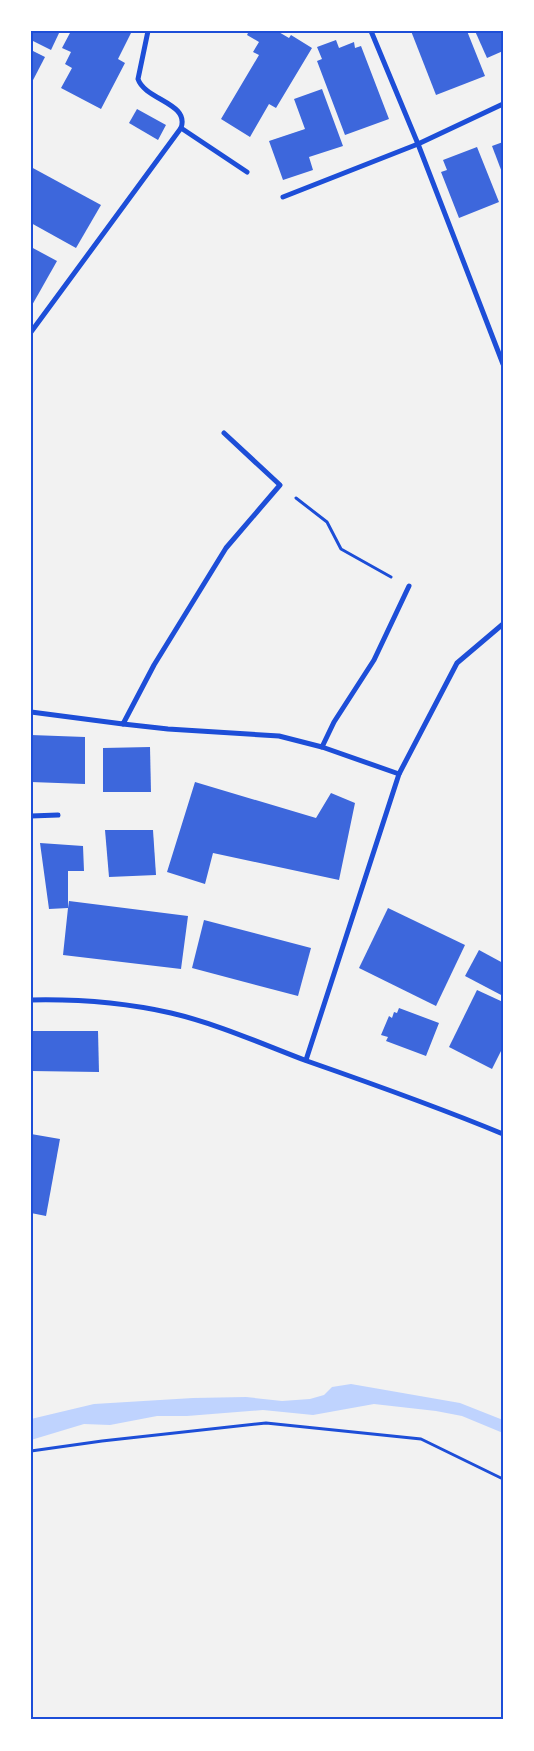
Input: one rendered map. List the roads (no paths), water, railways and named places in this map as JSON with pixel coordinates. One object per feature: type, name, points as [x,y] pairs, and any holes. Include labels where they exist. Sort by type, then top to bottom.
[{"type":"street","points":[[31,332],[181,128],[181,116],[177,109],[140,86],[138,79],[148,31]]},
{"type":"street","points":[[371,31],[418,144],[503,364]]},
{"type":"street","points":[[283,196],[418,144],[503,104]]},
{"type":"street","points":[[181,128],[247,172]]},
{"type":"street","points":[[123,724],[154,665],[226,548],[280,485],[224,433]]},
{"type":"street","points":[[322,747],[334,722],[374,660],[408,586]]},
{"type":"street","points":[[306,1060],[399,774],[457,663],[503,624]]},
{"type":"street","points":[[31,712],[168,729],[280,736],[322,747],[399,774]]},
{"type":"street","points":[[31,816],[58,815]]},
{"type":"street","points":[[31,1000],[114,1004],[171,1013],[228,1031],[437,1107],[503,1134]]},
{"type":"water","points":[[351,1384],[460,1403],[503,1420],[503,1433],[462,1416],[374,1404],[313,1415],[263,1410],[187,1416],[157,1416],[110,1425],[84,1424],[31,1440],[31,1419],[94,1404],[193,1398],[246,1397],[282,1401],[310,1399],[324,1395],[332,1387]]}]
